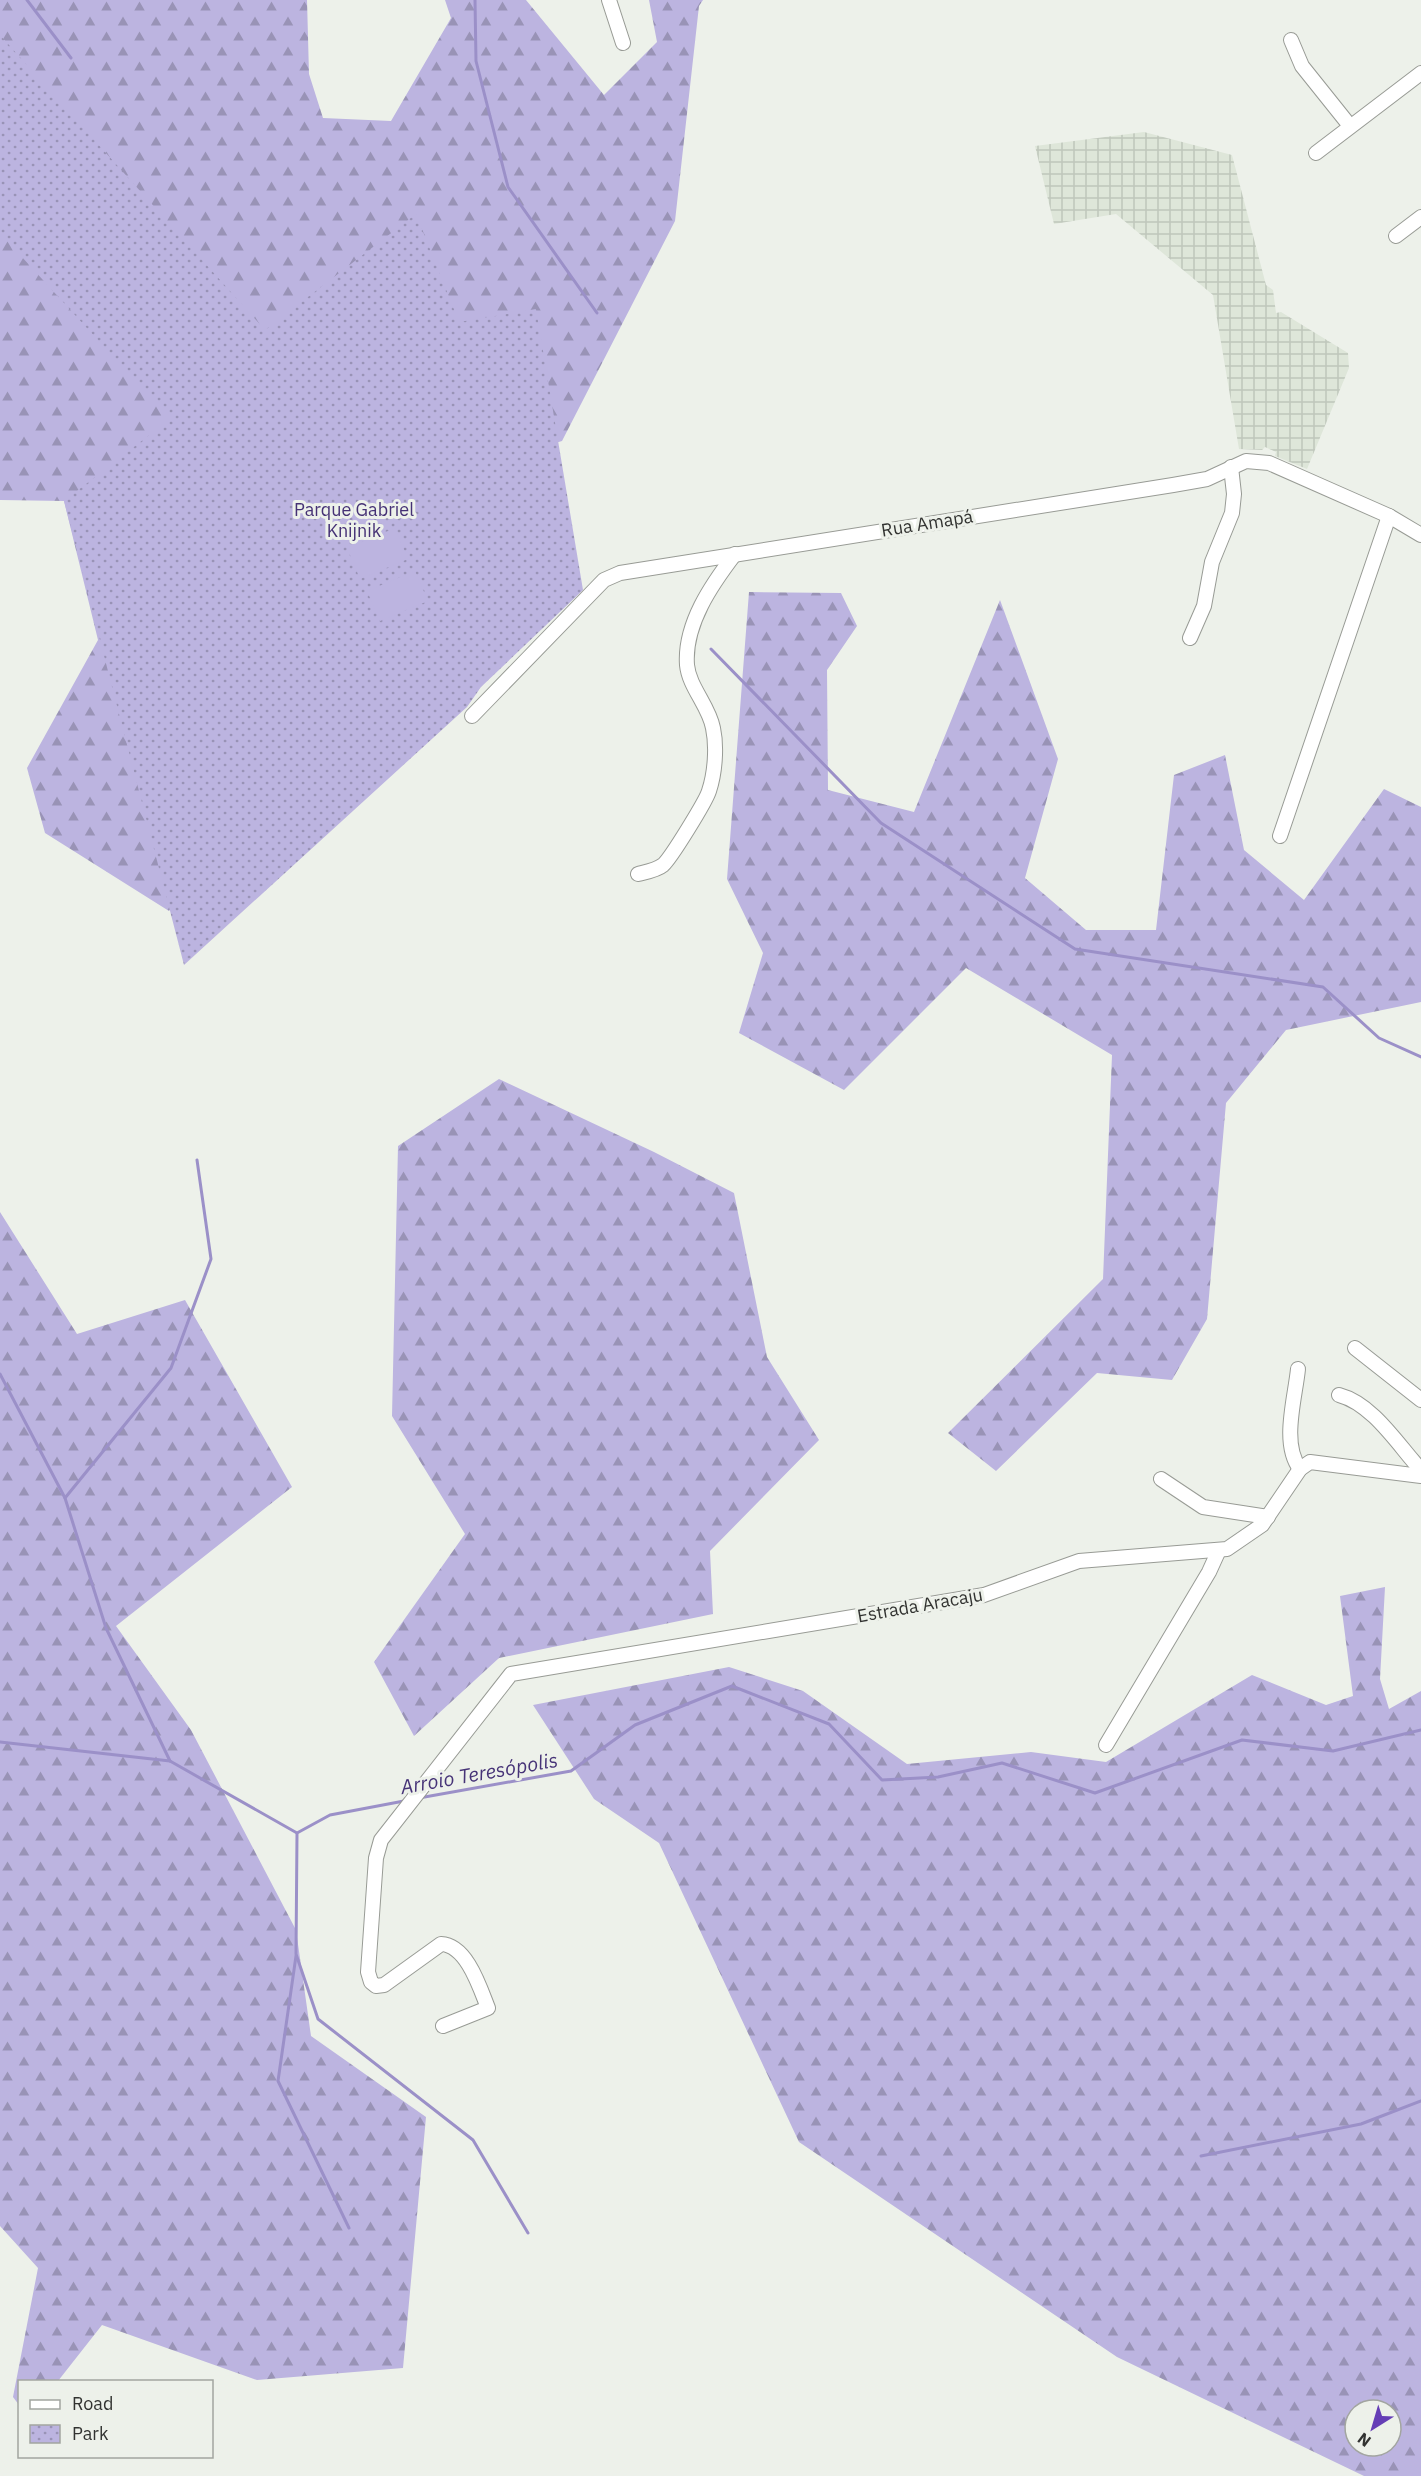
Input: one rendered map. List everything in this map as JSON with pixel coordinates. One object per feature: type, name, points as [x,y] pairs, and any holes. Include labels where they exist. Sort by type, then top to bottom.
[{"type":"street","points":[[609,0],[623,43]]},
{"type":"street","points":[[1291,40],[1302,66],[1350,126]]},
{"type":"street","points":[[1316,153],[1421,73]]},
{"type":"street","points":[[1396,236],[1421,217]]},
{"type":"street","name":"Rua Amapá","points":[[472,716],[604,580],[620,573],[1207,479],[1246,461],[1269,463],[1389,516],[1421,535]]},
{"type":"street","points":[[1190,638],[1204,606],[1212,562],[1232,513],[1234,494],[1231,467]]},
{"type":"street","points":[[1280,836],[1389,516]]},
{"type":"street","points":[[638,874],[661,867],[673,854],[709,793],[715,757],[714,728],[687,667],[688,645],[699,611],[715,580],[735,554]]},
{"type":"street","points":[[1355,1348],[1421,1400]]},
{"type":"street","points":[[1298,1369],[1290,1441],[1292,1454],[1300,1469],[1310,1462],[1421,1476]]},
{"type":"street","points":[[1339,1395],[1351,1398],[1366,1410],[1421,1470]]},
{"type":"street","name":"Estrada Aracaju","points":[[443,2026],[488,2008],[477,1979],[459,1953],[448,1944],[441,1944],[384,1985],[376,1986],[371,1982],[368,1972],[376,1858],[381,1840],[511,1674],[984,1595],[1079,1561],[1227,1549],[1262,1525],[1300,1469]]},
{"type":"street","points":[[1161,1479],[1203,1507],[1268,1517]]},
{"type":"street","points":[[1106,1744],[1209,1572],[1219,1550]]},
{"type":"shaded area","points":[[1144,132],[1232,155],[1266,285],[1273,290],[1276,313],[1281,312],[1348,353],[1349,368],[1307,469],[1275,456],[1276,452],[1265,447],[1262,450],[1239,449],[1213,295],[1116,214],[1054,224],[1035,146]]},
{"type":"green space","points":[[0,0],[307,0],[309,74],[323,118],[391,121],[451,18],[445,0],[526,0],[604,95],[657,42],[649,0],[703,0],[699,6],[675,221],[562,441],[461,472],[169,911],[45,833],[27,768],[98,640],[64,501],[0,500]]},
{"type":"green space","name":"Parque Gabriel Knijnik","points":[[0,35],[265,330],[416,214],[459,322],[536,309],[583,590],[481,687],[467,707],[184,965],[64,501],[170,419],[0,233]]},
{"type":"green space","points":[[386,506],[389,513],[354,528],[351,521]]},
{"type":"green space","points":[[395,528],[408,559],[360,579],[347,548]]},
{"type":"green space","points":[[415,571],[428,601],[380,621],[367,591]]},
{"type":"green space","points":[[749,592],[841,593],[857,626],[827,670],[828,790],[914,812],[1000,600],[1058,759],[1025,878],[1086,930],[1156,930],[1174,775],[1225,755],[1244,850],[1304,900],[1384,789],[1421,807],[1421,1002],[1286,1030],[1226,1103],[1207,1319],[1172,1380],[1097,1373],[996,1471],[948,1433],[1103,1279],[1112,1055],[966,968],[844,1090],[739,1033],[763,953],[727,879]]},
{"type":"green space","points":[[499,1079],[654,1152],[734,1193],[767,1357],[819,1440],[710,1551],[713,1614],[499,1658],[414,1736],[374,1662],[465,1534],[392,1416],[398,1146]]},
{"type":"green space","points":[[0,1212],[77,1334],[185,1300],[292,1487],[116,1626],[191,1730],[296,1930],[311,2036],[426,2117],[403,2368],[257,2380],[102,2325],[59,2380],[18,2380],[18,2404],[13,2397],[38,2268],[0,2226]]},
{"type":"green space","points":[[1385,1587],[1380,1679],[1389,1709],[1421,1691],[1421,2476],[1364,2476],[1117,2357],[799,2142],[659,1843],[594,1799],[533,1705],[729,1667],[803,1691],[907,1764],[1031,1752],[1106,1762],[1252,1675],[1326,1705],[1353,1696],[1340,1596]]},
{"type":"waterway","points":[[27,0],[71,58]]},
{"type":"waterway","points":[[475,0],[476,61],[508,187],[597,313]]},
{"type":"waterway","points":[[711,649],[881,823],[1075,949],[1323,987],[1379,1038],[1421,1057]]},
{"type":"waterway","points":[[65,1498],[171,1368],[211,1259],[197,1160]]},
{"type":"waterway","points":[[0,1374],[65,1498],[106,1628],[170,1761]]},
{"type":"waterway","name":"Arroio Teresópolis","points":[[419,1798],[571,1771],[635,1725],[732,1686],[829,1724],[882,1780],[938,1777],[1002,1763],[1095,1793],[1242,1740],[1333,1751],[1421,1730]]},
{"type":"waterway","name":"Arroio Teresópolis","points":[[0,1742],[170,1761],[297,1833],[330,1815],[404,1801]]},
{"type":"waterway","points":[[297,1834],[296,1954],[318,2019],[473,2140],[528,2233]]},
{"type":"waterway","points":[[296,1956],[278,2081],[349,2228]]},
{"type":"waterway","points":[[1201,2156],[1361,2124],[1421,2101]]}]
